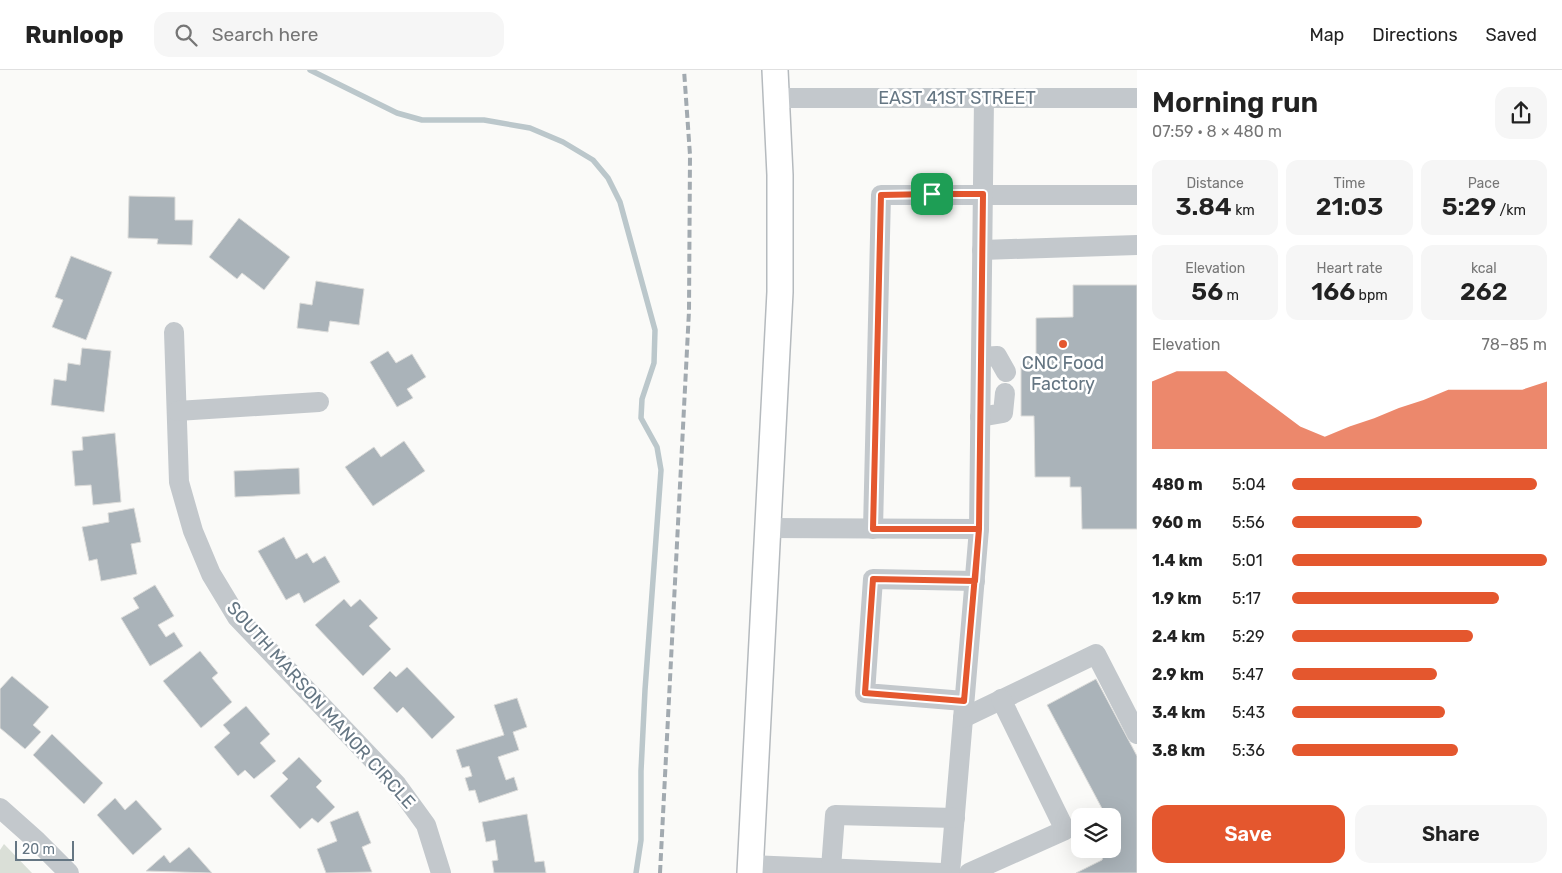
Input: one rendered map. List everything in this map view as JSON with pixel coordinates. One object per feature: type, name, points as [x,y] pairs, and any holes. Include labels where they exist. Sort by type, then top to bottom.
[{"type":"main road","points":[[750,869],[781,233],[775,70]]},
{"type":"street","name":"EAST 41ST STREET","points":[[777,98],[1137,98]]},
{"type":"street","points":[[950,873],[979,529],[984,98]]},
{"type":"street","points":[[873,529],[881,195],[1137,194]]},
{"type":"street","points":[[982,250],[1137,245]]},
{"type":"street","name":"SOUTH MARSON MANOR CIRCLE","points":[[174,332],[180,482],[192,531],[211,574],[237,616],[397,785],[426,825],[441,873]]},
{"type":"street","points":[[981,357],[997,356],[1006,372]]},
{"type":"street","points":[[980,417],[1003,413],[1006,393]]},
{"type":"street","points":[[177,411],[319,402]]},
{"type":"street","points":[[768,528],[979,529]]},
{"type":"street","points":[[975,581],[873,579],[865,693],[964,709],[1002,699],[1096,654],[1137,734]]},
{"type":"street","points":[[969,873],[1065,830],[1002,699]]},
{"type":"street","points":[[0,808],[38,841],[69,873]]},
{"type":"street","points":[[834,870],[834,815],[954,818]]},
{"type":"street","points":[[750,869],[942,873]]},
{"type":"shaded area","points":[[4,844],[32,873],[0,873],[0,850]]},
{"type":"building","points":[[129,196],[175,197],[175,220],[193,220],[192,245],[157,244],[158,239],[128,238]]},
{"type":"building","points":[[239,218],[290,257],[264,290],[242,273],[237,279],[209,257]]},
{"type":"building","points":[[71,256],[112,272],[86,340],[52,327],[63,300],[55,297]]},
{"type":"building","points":[[316,281],[364,289],[359,325],[330,321],[328,332],[297,328],[300,303],[312,305]]},
{"type":"building","points":[[1073,285],[1137,285],[1137,529],[1082,529],[1081,487],[1070,487],[1070,477],[1035,477],[1034,416],[1021,416],[1021,361],[1036,361],[1036,318],[1073,317]]},
{"type":"building","points":[[82,348],[111,351],[104,412],[51,405],[54,379],[66,381],[68,363],[80,365]]},
{"type":"building","points":[[388,351],[396,363],[412,354],[426,377],[407,389],[413,398],[397,407],[370,362]]},
{"type":"building","points":[[115,433],[121,502],[93,505],[91,485],[75,486],[72,451],[83,450],[82,437]]},
{"type":"building","points":[[404,441],[425,471],[373,506],[345,467],[374,447],[381,457]]},
{"type":"building","points":[[299,468],[300,494],[235,497],[234,471]]},
{"type":"building","points":[[134,508],[141,542],[131,544],[137,574],[101,581],[97,559],[89,561],[82,527],[109,522],[108,513]]},
{"type":"building","points":[[284,537],[296,559],[307,553],[313,563],[325,556],[340,582],[304,603],[299,593],[286,600],[258,551]]},
{"type":"building","points":[[155,585],[174,616],[158,625],[166,637],[174,632],[183,646],[150,666],[121,618],[139,608],[133,598]]},
{"type":"building","points":[[344,599],[351,607],[360,599],[378,618],[369,626],[391,649],[363,676],[315,625]]},
{"type":"building","points":[[200,651],[218,673],[212,678],[232,702],[201,728],[163,681]]},
{"type":"building","points":[[407,667],[455,717],[432,739],[403,707],[397,713],[373,688],[390,671],[396,677]]},
{"type":"building","points":[[12,676],[49,707],[33,725],[41,732],[25,749],[0,728],[0,689]]},
{"type":"building","points":[[1096,679],[1137,756],[1137,873],[1076,873],[1103,858],[1121,858],[1121,808],[1102,808],[1047,705]]},
{"type":"building","points":[[517,698],[527,727],[513,732],[519,750],[498,757],[506,780],[514,777],[518,790],[479,803],[475,790],[469,791],[465,778],[472,776],[469,766],[462,768],[456,750],[504,735],[494,705]]},
{"type":"building","points":[[246,706],[270,734],[260,743],[276,761],[254,779],[245,770],[238,776],[214,747],[230,733],[223,725]]},
{"type":"building","points":[[52,734],[103,783],[84,804],[33,755]]},
{"type":"building","points":[[299,757],[322,781],[316,787],[335,807],[318,823],[312,818],[300,829],[270,796],[288,779],[282,773]]},
{"type":"building","points":[[115,798],[125,810],[136,800],[162,829],[133,855],[97,815]]},
{"type":"building","points":[[358,811],[371,843],[362,847],[372,872],[326,873],[317,849],[337,841],[330,822]]},
{"type":"building","points":[[527,814],[535,862],[544,861],[546,873],[494,873],[492,861],[498,860],[495,840],[486,842],[482,822]]},
{"type":"building","points":[[189,847],[212,873],[146,871],[164,855],[170,863]]},
{"type":"waterway","points":[[310,70],[397,113],[422,120],[484,120],[530,128],[563,142],[593,160],[608,178],[620,202],[655,330],[654,363],[642,399],[641,418],[657,447],[661,470],[645,690],[641,771],[641,840],[636,873]]},
{"type":"railway","points":[[660,873],[689,311],[690,155],[684,70]]},
{"type":"place","name":"CNC Food Factory","points":[[1063,344]]},
{"type":"route","points":[[932,194],[881,195],[873,529],[979,529],[964,701],[865,693],[873,579],[975,581],[979,529],[983,194],[932,194]]}]
